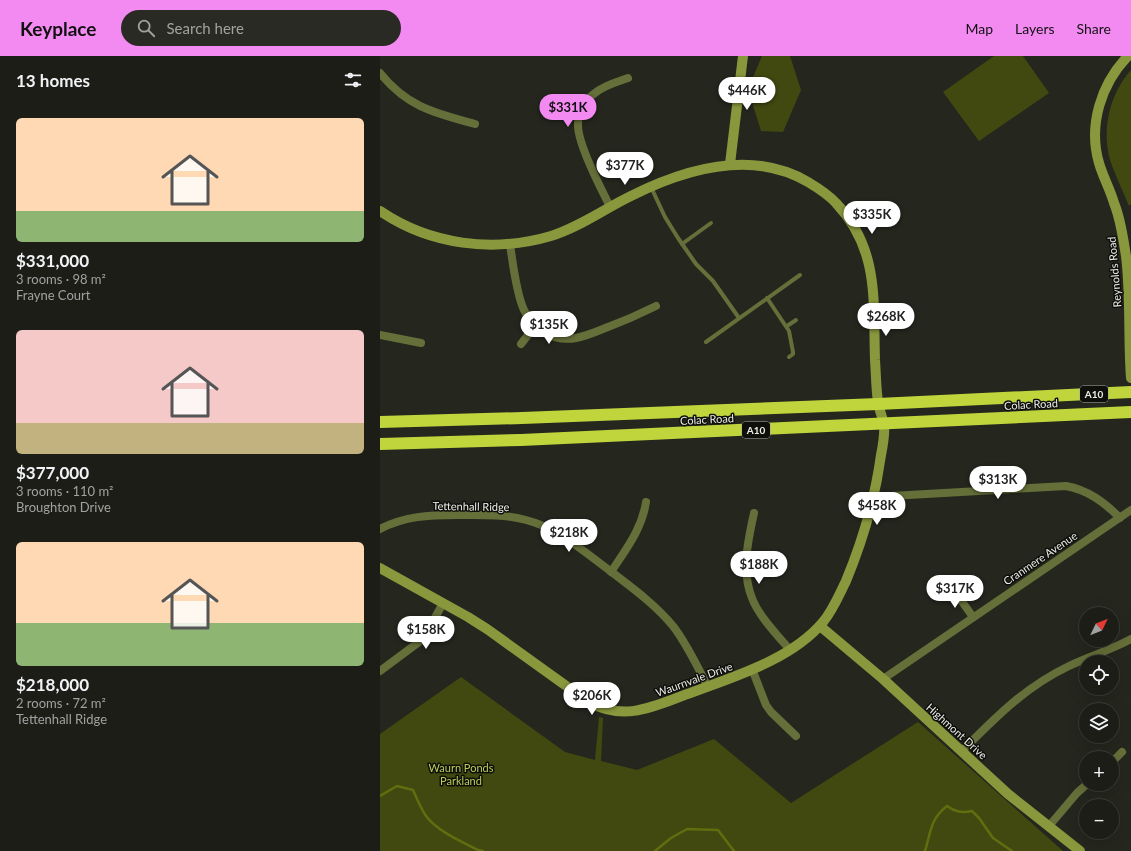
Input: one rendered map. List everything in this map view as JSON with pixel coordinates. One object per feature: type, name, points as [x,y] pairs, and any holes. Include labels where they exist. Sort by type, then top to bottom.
[{"type":"highway","name":"Colac Road","points":[[380,444],[521,440],[881,414],[1131,392]]},
{"type":"highway","name":"Colac Road","points":[[380,422],[522,418],[1131,412]]},
{"type":"street","points":[[730,164],[743,56]]},
{"type":"street","name":"Reynolds Road","points":[[1128,56],[1115,70],[1102,96],[1096,120],[1096,139],[1098,162],[1114,202],[1129,259],[1131,378]]},
{"type":"street","points":[[380,73],[393,88],[419,106],[431,112],[475,124]]},
{"type":"street","points":[[610,207],[579,136],[579,115],[583,106],[595,92],[628,78]]},
{"type":"street","name":"Waurnvale Drive","points":[[380,211],[404,225],[427,235],[477,245],[510,244],[554,235],[571,228],[651,186],[703,169],[730,164],[765,166],[801,178],[819,188],[834,200],[849,218],[862,239],[870,263],[883,442],[874,497],[869,518],[856,557],[839,597],[820,626],[790,650],[752,669],[708,687],[629,713],[605,710],[585,699],[493,633],[380,568]]},
{"type":"street","points":[[510,244],[521,303],[527,316],[535,326],[555,337],[567,339],[576,338],[616,324],[656,306]]},
{"type":"street","points":[[521,344],[535,326]]},
{"type":"street","points":[[380,335],[421,343]]},
{"type":"street","points":[[874,497],[1066,486],[1075,488],[1095,497],[1107,505],[1120,518]]},
{"type":"street","points":[[611,572],[638,530],[644,515],[646,502]]},
{"type":"street","name":"Cranmere Avenue","points":[[883,679],[1131,510]]},
{"type":"street","points":[[754,513],[747,545],[746,574],[752,598],[767,623],[790,650]]},
{"type":"street","name":"Tettenhall Ridge","points":[[380,529],[401,520],[414,517],[434,515],[481,515],[511,517],[527,520],[554,531],[570,541],[644,597],[672,625],[689,651],[708,687]]},
{"type":"street","points":[[953,589],[973,617]]},
{"type":"street","points":[[380,671],[419,642],[430,627],[443,603]]},
{"type":"street","name":"Highmont Drive","points":[[820,626],[883,679],[1008,794],[1080,851]]},
{"type":"street","points":[[962,752],[999,714],[1015,700],[1037,685],[1070,666],[1131,639]]},
{"type":"street","points":[[752,669],[766,705],[771,712],[796,736]]},
{"type":"street","points":[[1119,755],[1122,752]]},
{"type":"street","points":[[1049,826],[1079,791]]},
{"type":"lane","points":[[651,186],[665,217],[682,244],[696,264],[713,281],[739,318]]},
{"type":"lane","points":[[682,244],[711,223]]},
{"type":"lane","points":[[706,342],[800,275]]},
{"type":"lane","points":[[767,298],[786,326],[790,335],[793,352],[790,357]]},
{"type":"lane","points":[[786,326],[796,320]]},
{"type":"green space","points":[[762,56],[790,56],[801,90],[783,132],[761,131],[748,89]]},
{"type":"green space","points":[[994,56],[1023,56],[1049,93],[979,141],[943,92]]},
{"type":"green space","points":[[1131,70],[1131,204],[1129,206],[1111,163],[1108,151],[1107,126],[1112,102],[1123,80]]},
{"type":"green space","name":"Waurn Ponds Parkland","points":[[461,677],[565,752],[595,760],[599,717],[603,718],[601,761],[637,770],[714,739],[791,803],[918,722],[1063,851],[380,851],[380,734]]},
{"type":"waterway","points":[[380,796],[397,786],[413,790],[424,813],[437,827],[457,840],[483,851]]},
{"type":"waterway","points":[[925,851],[934,821],[941,811],[947,806],[959,812],[972,811],[979,818],[993,838],[1012,851]]},
{"type":"waterway","points":[[655,851],[671,838],[687,829],[718,830],[734,851]]}]
